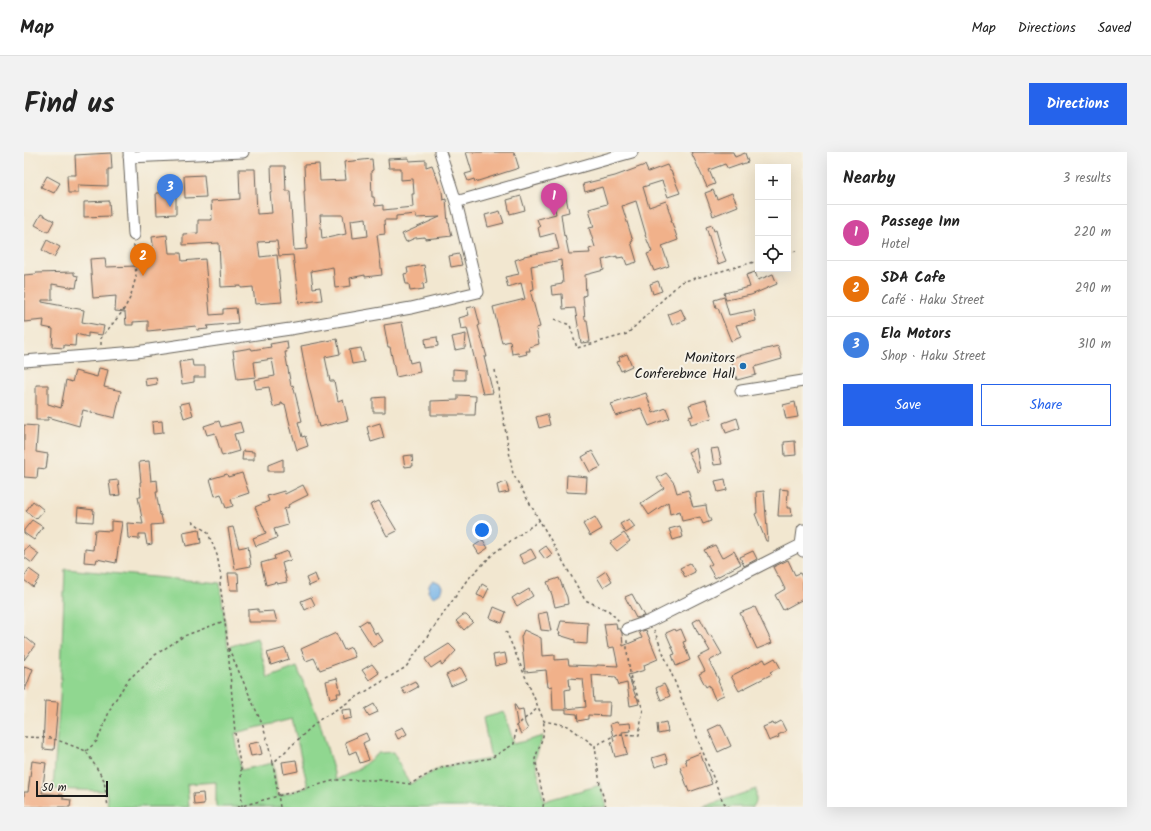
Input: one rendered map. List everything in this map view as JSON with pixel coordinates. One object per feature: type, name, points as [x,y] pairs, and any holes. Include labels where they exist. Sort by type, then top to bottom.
[{"type":"street","points":[[134,239],[129,154],[244,152]]},
{"type":"street","points":[[24,361],[136,352],[290,329],[410,308],[478,292],[456,202],[440,152]]},
{"type":"street","points":[[456,202],[632,152]]},
{"type":"street","points":[[741,391],[803,381]]},
{"type":"street","points":[[627,629],[650,621],[802,548],[803,530]]},
{"type":"path","points":[[102,355],[101,338],[130,298],[136,277],[134,239]]},
{"type":"path","points":[[791,252],[796,251]]},
{"type":"path","points":[[554,319],[570,325],[578,348],[627,334],[680,282],[755,262]]},
{"type":"path","points":[[495,370],[513,474],[585,600],[609,611],[627,629],[627,651],[631,680],[643,709],[639,735],[617,734],[595,746]]},
{"type":"path","points":[[273,763],[319,720],[406,667],[467,580],[494,553],[540,520]]},
{"type":"path","points":[[192,522],[208,534],[217,555],[228,647],[235,733],[241,770],[242,806]]},
{"type":"path","points":[[86,751],[97,741],[112,705],[128,680],[154,655],[184,636],[225,621]]},
{"type":"path","points":[[650,621],[723,802],[729,807]]},
{"type":"path","points":[[506,631],[544,721],[543,736],[535,759],[544,802],[543,807]]},
{"type":"path","points":[[228,647],[263,726],[273,763],[280,807]]},
{"type":"path","points":[[238,807],[336,780],[379,780],[410,784],[442,767],[491,758],[514,744],[516,726],[538,708]]},
{"type":"path","points":[[544,721],[568,726],[595,746],[600,784],[606,807]]},
{"type":"path","points":[[24,737],[52,738],[86,751],[104,780],[108,807]]},
{"type":"green space","points":[[65,569],[220,583],[228,647],[257,638],[268,678],[297,667],[319,720],[336,780],[357,770],[379,753],[393,752],[410,784],[442,767],[491,759],[483,718],[504,712],[514,744],[543,736],[535,759],[544,801],[600,785],[607,807],[216,807],[216,782],[187,784],[189,807],[108,807],[106,791],[53,789],[60,698]],"holes":[[[292,719],[308,787],[278,796],[273,763],[241,770],[235,733]]]},
{"type":"green space","points":[[756,789],[756,802],[753,807],[703,807]]},
{"type":"water","points":[[433,580],[443,586],[441,592],[434,597],[428,592],[429,585]]},
{"type":"building","points":[[466,152],[514,152],[519,168],[475,182],[474,179],[468,181],[465,174],[472,172]]},
{"type":"building","points":[[691,152],[733,152],[735,157],[745,153],[748,162],[728,169],[725,164],[709,170],[715,184],[707,187]]},
{"type":"building","points":[[111,153],[112,169],[108,169],[108,186],[78,185],[78,193],[68,193],[67,175],[76,175],[75,155]]},
{"type":"building","points":[[409,158],[409,161],[426,160],[426,167],[432,165],[442,191],[443,200],[446,199],[448,223],[452,236],[425,239],[425,237],[415,238],[406,242],[402,234],[440,217],[416,218],[416,214],[396,216],[396,220],[384,220],[385,234],[377,235],[382,275],[365,277],[365,275],[350,278],[351,286],[335,288],[333,267],[311,271],[313,288],[320,287],[322,300],[299,303],[293,255],[279,256],[277,241],[258,242],[260,257],[277,255],[282,302],[255,304],[253,287],[221,287],[219,243],[183,245],[183,234],[198,233],[198,220],[212,220],[211,201],[240,199],[239,169],[255,169],[257,214],[272,213],[270,192],[272,192],[271,166],[285,166],[286,191],[290,191],[294,250],[307,249],[304,165],[319,164],[320,181],[346,180],[344,162],[372,159],[372,197],[374,197],[375,206],[383,205],[383,210],[413,207],[413,179],[401,180],[401,168],[389,168],[388,159]],"holes":[[[320,215],[343,215],[346,234],[322,239]],[[366,218],[368,236],[353,238],[351,220]]]},
{"type":"building","points":[[645,165],[648,172],[667,165],[680,193],[668,197],[662,181],[643,187],[649,207],[666,201],[678,240],[662,246],[669,266],[654,271],[647,254],[652,252],[645,235],[636,201],[622,206],[633,241],[631,242],[637,262],[627,265],[624,257],[617,258],[617,256],[602,260],[604,270],[585,275],[586,295],[583,296],[585,320],[587,320],[590,342],[581,343],[575,308],[563,309],[562,294],[552,295],[551,286],[563,283],[561,260],[531,266],[534,289],[530,290],[540,327],[536,328],[539,344],[529,347],[530,351],[526,351],[527,354],[519,356],[518,353],[512,354],[510,341],[502,343],[493,307],[525,299],[521,283],[508,287],[505,277],[519,274],[515,260],[524,256],[559,249],[555,233],[540,237],[538,227],[540,227],[537,219],[556,214],[552,195],[565,192],[569,212],[561,214],[564,236],[565,235],[569,254],[590,253],[589,249],[595,247],[589,228],[594,227],[589,209],[607,204],[602,187],[585,192],[583,184],[615,176]]},
{"type":"building","points":[[204,175],[206,197],[185,198],[184,176]]},
{"type":"building","points":[[47,176],[60,183],[54,193],[41,187]]},
{"type":"building","points":[[713,190],[717,199],[732,193],[738,206],[713,216],[705,193]]},
{"type":"building","points":[[176,192],[176,214],[157,215],[156,193]]},
{"type":"building","points":[[521,196],[525,210],[510,214],[507,200]]},
{"type":"building","points":[[109,201],[110,216],[84,217],[84,202]]},
{"type":"building","points":[[500,211],[504,223],[488,227],[485,215]]},
{"type":"building","points":[[41,214],[54,221],[48,232],[35,225]]},
{"type":"building","points":[[712,225],[714,231],[716,230],[719,244],[726,261],[718,264],[706,227]]},
{"type":"building","points":[[167,235],[169,253],[181,253],[182,261],[205,259],[210,315],[223,314],[223,309],[236,308],[238,323],[207,326],[208,329],[197,330],[196,326],[148,331],[148,321],[133,322],[133,325],[126,325],[125,312],[115,311],[116,296],[93,298],[90,259],[105,258],[106,267],[137,266],[137,259],[155,258],[152,237]]},
{"type":"building","points":[[47,240],[60,247],[54,257],[42,250]]},
{"type":"building","points":[[459,254],[462,265],[451,267],[449,256]]},
{"type":"building","points":[[424,265],[427,283],[423,284],[424,289],[410,291],[409,284],[406,284],[404,274],[408,273],[407,268]]},
{"type":"building","points":[[74,272],[74,275],[78,276],[76,288],[52,284],[52,300],[42,300],[42,302],[84,310],[82,322],[104,326],[102,335],[88,333],[88,337],[76,334],[75,346],[64,345],[64,348],[52,347],[53,329],[43,327],[44,320],[24,322],[24,275],[36,273]]},
{"type":"building","points":[[755,272],[758,280],[773,274],[777,284],[751,295],[726,300],[724,293],[750,287],[746,275]]},
{"type":"building","points":[[658,281],[662,291],[653,294],[650,284]]},
{"type":"building","points":[[724,297],[729,315],[754,310],[756,321],[736,325],[741,337],[731,341],[718,308],[716,308],[714,300]]},
{"type":"building","points":[[475,306],[480,325],[478,326],[487,357],[484,357],[493,393],[483,394],[467,328],[461,329],[459,318],[469,315],[467,308]]},
{"type":"building","points":[[681,309],[686,320],[672,325],[668,314]]},
{"type":"building","points":[[402,322],[410,363],[418,361],[420,372],[396,377],[384,325]]},
{"type":"building","points":[[466,334],[465,348],[455,350],[452,337]]},
{"type":"building","points":[[437,337],[438,346],[426,348],[425,339]]},
{"type":"building","points":[[337,339],[340,354],[325,357],[330,381],[334,381],[338,401],[343,399],[348,420],[319,427],[307,379],[301,346]]},
{"type":"building","points":[[287,341],[288,349],[286,349],[287,352],[285,352],[291,386],[293,385],[302,421],[298,422],[302,437],[305,436],[308,446],[297,450],[285,404],[283,405],[281,403],[281,405],[273,407],[269,387],[256,389],[254,380],[275,376],[272,359],[254,362],[256,377],[237,379],[233,351],[271,347],[270,344]]},
{"type":"building","points":[[778,346],[782,359],[754,367],[756,375],[737,380],[731,358]]},
{"type":"building","points":[[361,348],[364,362],[352,364],[349,350]]},
{"type":"building","points":[[627,354],[632,366],[621,371],[617,362],[620,361],[619,357]]},
{"type":"building","points":[[192,360],[193,366],[205,366],[205,377],[194,377],[194,382],[182,384],[179,362]]},
{"type":"building","points":[[99,368],[108,370],[104,387],[121,391],[115,418],[83,410],[79,426],[48,417],[48,420],[36,420],[36,385],[48,385],[48,404],[61,408],[66,380],[72,382],[75,371],[97,377]]},
{"type":"building","points":[[453,369],[465,370],[465,380],[453,380]]},
{"type":"building","points":[[156,377],[157,384],[146,386],[145,378]]},
{"type":"building","points":[[646,393],[653,413],[666,408],[670,418],[649,426],[641,408],[616,416],[611,404]]},
{"type":"building","points":[[458,395],[476,396],[475,415],[431,415],[431,401],[458,400]]},
{"type":"building","points":[[385,397],[385,412],[373,412],[373,398]]},
{"type":"building","points":[[706,400],[712,418],[691,424],[689,417],[693,416],[689,405]]},
{"type":"building","points":[[189,402],[193,415],[184,418],[180,404]]},
{"type":"building","points":[[795,402],[798,417],[786,419],[783,405]]},
{"type":"building","points":[[547,414],[550,425],[539,428],[536,417]]},
{"type":"building","points":[[737,418],[740,428],[726,433],[723,423]]},
{"type":"building","points":[[162,421],[163,433],[153,434],[152,422]]},
{"type":"building","points":[[219,421],[221,427],[240,422],[243,432],[234,434],[239,451],[222,456],[215,433],[207,435],[204,426]]},
{"type":"building","points":[[380,423],[384,438],[371,442],[367,427]]},
{"type":"building","points":[[24,425],[38,426],[36,452],[48,454],[46,469],[38,468],[37,478],[24,477]]},
{"type":"building","points":[[795,441],[796,455],[785,456],[784,442]]},
{"type":"building","points":[[696,448],[700,471],[698,472],[688,452]]},
{"type":"building","points":[[718,448],[722,464],[714,465],[711,449]]},
{"type":"building","points":[[243,451],[254,452],[254,460],[242,460]]},
{"type":"building","points":[[592,451],[601,467],[590,472],[582,457]]},
{"type":"building","points":[[412,455],[413,466],[405,467],[403,456]]},
{"type":"building","points":[[283,459],[283,471],[268,471],[268,465]]},
{"type":"building","points":[[149,461],[151,481],[157,480],[158,492],[156,492],[163,524],[151,525],[152,544],[147,545],[145,534],[139,534],[139,539],[128,538],[127,523],[143,524],[138,497],[141,497],[139,462]]},
{"type":"building","points":[[242,473],[249,493],[231,499],[233,506],[226,508],[221,494],[215,496],[210,479],[227,474],[228,477]]},
{"type":"building","points":[[666,473],[674,483],[677,493],[688,490],[693,507],[706,505],[711,521],[703,524],[700,517],[682,521],[680,511],[670,514],[668,502],[649,515],[641,503],[664,488],[657,478]]},
{"type":"building","points":[[567,475],[587,477],[586,493],[566,492]]},
{"type":"building","points":[[725,479],[727,490],[718,492],[715,481]]},
{"type":"building","points":[[118,480],[120,495],[111,496],[109,481]]},
{"type":"building","points":[[506,482],[509,492],[499,494],[497,485]]},
{"type":"building","points":[[303,485],[308,495],[288,505],[289,507],[284,509],[288,525],[274,529],[277,538],[256,546],[253,538],[266,533],[255,507],[269,501],[267,496],[284,491],[285,494]]},
{"type":"building","points":[[780,489],[788,490],[787,508],[791,508],[792,516],[778,516]]},
{"type":"building","points":[[764,491],[768,541],[766,541],[755,514],[757,513],[756,492]]},
{"type":"building","points":[[33,501],[44,510],[36,519],[26,511]]},
{"type":"building","points":[[379,501],[397,531],[387,536],[370,505]]},
{"type":"building","points":[[78,508],[94,510],[93,522],[77,521]]},
{"type":"building","points":[[595,517],[602,529],[590,536],[583,524]]},
{"type":"building","points":[[629,519],[635,527],[626,533],[620,524]]},
{"type":"building","points":[[32,520],[43,527],[34,540],[24,533],[24,530]]},
{"type":"building","points":[[111,521],[122,522],[116,563],[97,559],[96,563],[84,562],[85,549],[93,550],[95,530],[111,531]]},
{"type":"building","points":[[680,526],[683,537],[673,540],[669,529]]},
{"type":"building","points":[[233,527],[239,548],[248,546],[251,566],[235,569],[228,528]]},
{"type":"building","points":[[199,529],[201,543],[186,546],[183,532]]},
{"type":"building","points":[[624,533],[630,541],[617,551],[610,543]]},
{"type":"building","points":[[483,540],[488,548],[479,554],[474,546]]},
{"type":"building","points":[[715,545],[722,558],[734,551],[741,564],[715,578],[708,566],[712,564],[704,550]]},
{"type":"building","points":[[28,546],[39,554],[32,563],[24,557],[24,551]]},
{"type":"building","points":[[546,546],[552,554],[545,559],[539,551]]},
{"type":"building","points":[[531,549],[536,558],[524,564],[519,555]]},
{"type":"building","points":[[288,551],[291,560],[282,563],[287,582],[277,584],[277,582],[266,585],[261,563],[275,559],[274,556]]},
{"type":"building","points":[[753,551],[757,559],[744,566],[740,557]]},
{"type":"building","points":[[788,560],[795,575],[800,573],[803,579],[803,599],[783,610],[775,595],[785,589],[773,567]]},
{"type":"building","points":[[690,563],[695,572],[685,577],[680,568]]},
{"type":"building","points":[[29,569],[40,577],[33,587],[24,580],[24,577]]},
{"type":"building","points":[[606,571],[612,581],[603,587],[597,577]]},
{"type":"building","points":[[228,573],[238,573],[239,590],[230,590]]},
{"type":"building","points":[[315,574],[318,582],[309,586],[306,578]]},
{"type":"building","points":[[559,578],[567,597],[568,604],[555,607],[547,582]]},
{"type":"building","points":[[482,584],[489,588],[484,598],[477,595]]},
{"type":"building","points":[[529,589],[533,596],[517,606],[512,598]]},
{"type":"building","points":[[632,594],[644,616],[636,618],[625,597]]},
{"type":"building","points":[[311,597],[315,605],[305,610],[301,601]]},
{"type":"building","points":[[494,607],[506,612],[502,623],[490,618]]},
{"type":"building","points":[[755,607],[772,643],[757,649],[740,613]]},
{"type":"building","points":[[258,609],[258,612],[274,611],[277,622],[248,622],[248,610]]},
{"type":"building","points":[[547,612],[551,631],[541,630],[538,614]]},
{"type":"building","points":[[463,615],[466,615],[473,622],[464,630],[456,621]]},
{"type":"building","points":[[700,618],[709,636],[711,635],[722,654],[709,661],[719,680],[718,681],[724,695],[715,699],[709,685],[706,687],[699,674],[705,671],[698,657],[710,651],[700,634],[699,635],[693,622]]},
{"type":"building","points":[[367,620],[375,634],[378,633],[383,641],[373,647],[359,625]]},
{"type":"building","points":[[561,621],[588,623],[587,644],[575,643],[575,640],[559,635],[560,632],[558,631]]},
{"type":"building","points":[[616,623],[617,629],[620,629],[622,633],[623,646],[642,638],[639,632],[646,630],[658,659],[644,665],[645,670],[628,675],[639,704],[630,706],[627,683],[619,685],[616,677],[592,675],[594,702],[610,702],[609,716],[588,715],[588,719],[578,721],[577,714],[566,713],[566,710],[553,710],[552,686],[548,687],[546,670],[525,672],[521,637],[524,630],[541,638],[542,656],[555,655],[555,660],[568,659],[569,665],[618,666],[614,647],[608,648],[604,624]],"holes":[[[569,678],[583,679],[586,707],[566,709],[565,690],[570,689]]]},
{"type":"building","points":[[675,629],[676,631],[681,629],[686,641],[683,642],[690,660],[676,666],[672,655],[675,654],[666,633]]},
{"type":"building","points":[[336,633],[344,650],[351,647],[355,657],[320,670],[314,658],[306,661],[301,649]]},
{"type":"building","points":[[24,636],[35,645],[24,660]]},
{"type":"building","points":[[449,644],[456,651],[442,666],[440,662],[431,668],[425,659]]},
{"type":"building","points":[[285,648],[289,659],[271,665],[267,653]]},
{"type":"building","points":[[505,653],[507,663],[495,666],[493,655]]},
{"type":"building","points":[[775,658],[780,667],[770,672],[772,674],[739,691],[731,676],[764,659],[766,663]]},
{"type":"building","points":[[372,664],[379,673],[369,680],[362,670]]},
{"type":"building","points":[[24,666],[33,669],[25,690],[24,690]]},
{"type":"building","points":[[461,668],[467,679],[451,686],[446,675]]},
{"type":"building","points":[[337,678],[341,693],[337,693],[338,697],[330,699],[326,681]]},
{"type":"building","points":[[415,681],[418,687],[405,694],[401,688]]},
{"type":"building","points":[[664,684],[670,696],[661,700],[656,688]]},
{"type":"building","points":[[45,701],[58,702],[54,750],[43,749]]},
{"type":"building","points":[[374,704],[378,712],[369,716],[365,709]]},
{"type":"building","points":[[514,705],[518,710],[523,709],[525,723],[528,729],[521,734],[518,728]]},
{"type":"building","points":[[351,709],[352,718],[343,720],[342,710]]},
{"type":"building","points":[[781,721],[786,731],[778,735],[779,737],[769,741],[763,727],[773,723],[774,725]]},
{"type":"building","points":[[617,722],[618,724],[630,723],[631,731],[622,732],[627,754],[615,757],[611,742],[614,741],[610,724]]},
{"type":"building","points":[[666,722],[668,732],[658,734],[657,724]]},
{"type":"building","points":[[721,724],[731,746],[718,752],[708,730]]},
{"type":"building","points":[[403,727],[407,734],[398,739],[394,731]]},
{"type":"building","points":[[366,733],[369,740],[363,743],[369,760],[360,763],[356,751],[349,754],[345,742]]},
{"type":"building","points":[[259,742],[262,754],[251,756],[248,744]]},
{"type":"building","points":[[700,753],[712,784],[689,792],[680,767],[687,765],[685,759]]},
{"type":"building","points":[[665,754],[668,763],[655,767],[652,758]]},
{"type":"building","points":[[296,760],[298,771],[284,774],[282,762]]},
{"type":"building","points":[[32,761],[46,763],[42,793],[63,795],[63,799],[71,800],[70,807],[24,807],[24,792],[28,792]]},
{"type":"building","points":[[203,793],[204,804],[194,805],[193,794]]},
{"type":"place","name":"Ela Motors","points":[[170,207]]},
{"type":"place","name":"Passege Inn","points":[[554,216]]},
{"type":"place","name":"SDA Cafe","points":[[143,276]]},
{"type":"place","name":"Monitors Conferebnce Hall","points":[[743,366]]}]
